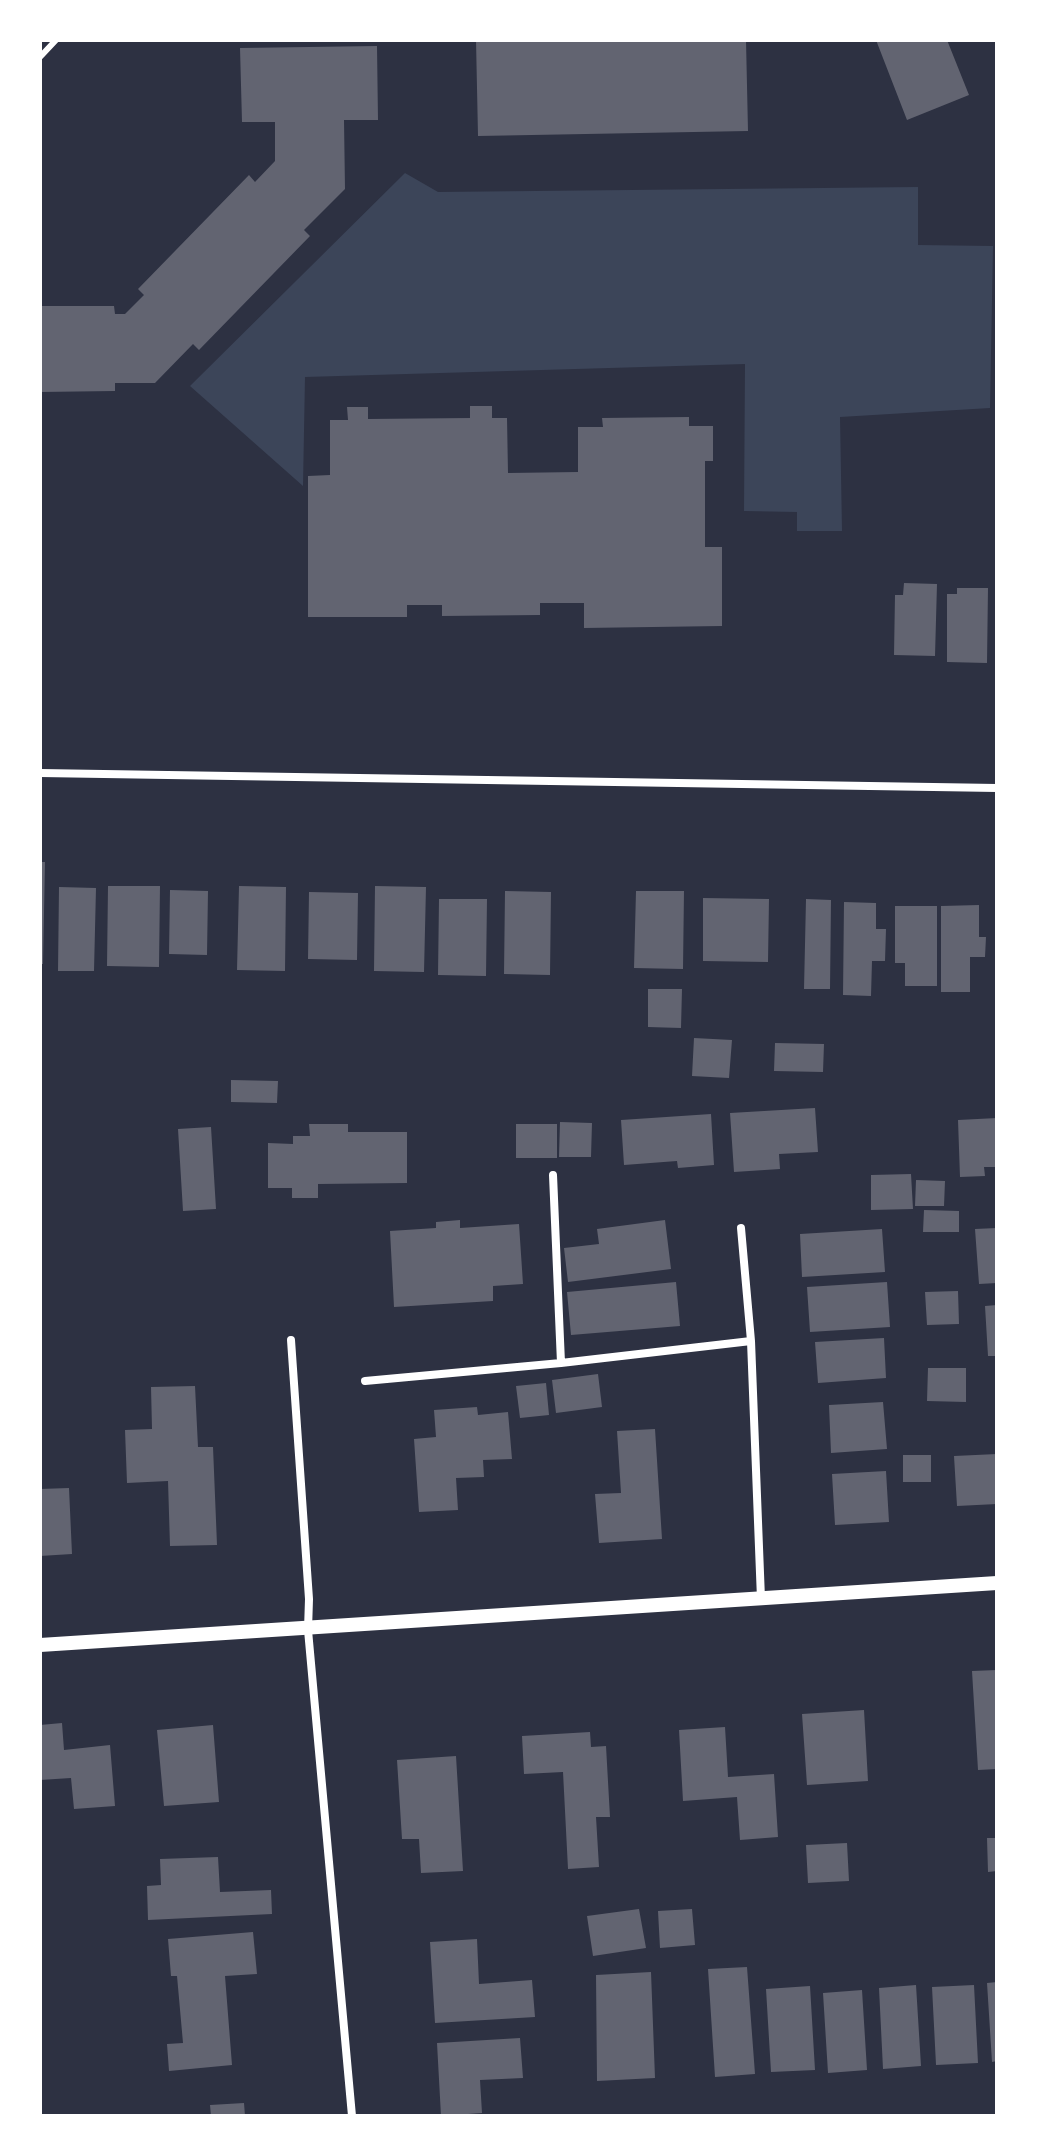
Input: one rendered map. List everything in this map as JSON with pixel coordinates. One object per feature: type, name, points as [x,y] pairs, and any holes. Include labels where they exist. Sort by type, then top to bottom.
[{"type":"street","points":[[40,773],[997,788]]},
{"type":"street","points":[[553,1175],[561,1363]]},
{"type":"street","points":[[741,1228],[751,1341],[761,1599]]},
{"type":"street","points":[[291,1340],[309,1599],[308,1630],[352,2116]]},
{"type":"street","points":[[365,1381],[751,1341]]},
{"type":"street","points":[[40,1645],[997,1583]]},
{"type":"lane","points":[[40,57],[56,40]]},
{"type":"shaded area","points":[[405,173],[438,192],[918,187],[918,245],[993,246],[990,408],[840,417],[842,531],[797,531],[797,512],[744,511],[745,364],[305,377],[303,486],[190,386]]},
{"type":"building","points":[[476,40],[746,40],[748,131],[478,136]]},
{"type":"building","points":[[876,40],[947,40],[969,95],[907,120]]},
{"type":"building","points":[[377,46],[378,120],[344,120],[345,189],[304,230],[310,236],[199,350],[193,344],[155,383],[115,383],[115,391],[40,392],[40,306],[114,306],[115,314],[125,314],[144,295],[138,289],[249,175],[255,182],[275,161],[275,122],[242,122],[240,48]]},
{"type":"building","points":[[470,406],[492,406],[492,418],[507,418],[508,473],[578,472],[578,427],[603,427],[602,418],[689,417],[689,426],[713,426],[713,461],[705,461],[705,547],[722,547],[722,626],[584,628],[584,603],[540,603],[540,615],[442,616],[442,605],[407,605],[407,617],[308,617],[308,476],[330,475],[330,420],[348,420],[347,407],[368,407],[368,419],[470,418]]},
{"type":"building","points":[[904,583],[937,584],[935,656],[894,655],[895,595],[903,595]]},
{"type":"building","points":[[957,588],[988,588],[987,663],[947,662],[947,594],[957,594]]},
{"type":"building","points":[[40,862],[45,862],[43,964],[40,964]]},
{"type":"building","points":[[108,886],[160,886],[159,967],[107,966]]},
{"type":"building","points":[[239,886],[286,887],[285,971],[237,970]]},
{"type":"building","points":[[375,886],[426,887],[424,972],[374,971]]},
{"type":"building","points":[[59,887],[96,888],[94,971],[58,971]]},
{"type":"building","points":[[170,890],[208,891],[207,955],[169,954]]},
{"type":"building","points":[[505,891],[551,892],[550,975],[504,974]]},
{"type":"building","points":[[636,891],[684,891],[683,969],[634,968]]},
{"type":"building","points":[[309,892],[358,893],[357,960],[308,959]]},
{"type":"building","points":[[703,898],[769,899],[768,962],[703,961]]},
{"type":"building","points":[[439,899],[487,899],[486,976],[438,975]]},
{"type":"building","points":[[806,899],[831,900],[830,989],[804,989]]},
{"type":"building","points":[[844,902],[876,903],[876,929],[886,929],[885,961],[872,961],[871,996],[843,995]]},
{"type":"building","points":[[979,905],[979,937],[986,937],[985,957],[970,957],[970,992],[941,992],[941,906]]},
{"type":"building","points":[[895,906],[937,906],[937,986],[905,986],[905,963],[895,963]]},
{"type":"building","points":[[648,989],[682,989],[681,1028],[648,1027]]},
{"type":"building","points":[[694,1038],[732,1040],[729,1078],[692,1076]]},
{"type":"building","points":[[775,1043],[824,1044],[823,1072],[774,1071]]},
{"type":"building","points":[[231,1080],[278,1081],[277,1103],[231,1102]]},
{"type":"building","points":[[815,1108],[818,1152],[779,1154],[780,1169],[734,1172],[730,1113]]},
{"type":"building","points":[[711,1114],[714,1165],[678,1168],[677,1161],[624,1165],[621,1120]]},
{"type":"building","points":[[997,1118],[997,1167],[984,1167],[985,1176],[960,1177],[958,1120]]},
{"type":"building","points":[[560,1122],[592,1123],[591,1157],[559,1157]]},
{"type":"building","points":[[309,1124],[348,1124],[348,1132],[407,1132],[407,1183],[318,1184],[318,1198],[292,1198],[292,1188],[268,1188],[268,1143],[293,1144],[293,1136],[310,1136]]},
{"type":"building","points":[[516,1124],[557,1124],[557,1158],[516,1158]]},
{"type":"building","points":[[211,1127],[216,1209],[183,1211],[178,1129]]},
{"type":"building","points":[[911,1174],[913,1209],[871,1210],[871,1175]]},
{"type":"building","points":[[916,1180],[945,1181],[944,1206],[915,1206]]},
{"type":"building","points":[[924,1210],[959,1211],[959,1232],[923,1232]]},
{"type":"building","points":[[460,1220],[460,1228],[519,1224],[523,1284],[493,1286],[493,1301],[394,1307],[390,1231],[436,1228],[436,1222]]},
{"type":"building","points":[[665,1220],[671,1269],[568,1282],[564,1248],[599,1244],[597,1229]]},
{"type":"building","points":[[997,1228],[997,1283],[979,1284],[975,1229]]},
{"type":"building","points":[[882,1229],[885,1272],[802,1277],[800,1234]]},
{"type":"building","points":[[676,1282],[680,1326],[571,1335],[567,1292]]},
{"type":"building","points":[[887,1282],[890,1327],[810,1332],[807,1287]]},
{"type":"building","points":[[958,1291],[959,1324],[927,1325],[925,1292]]},
{"type":"building","points":[[997,1305],[997,1356],[988,1356],[985,1306]]},
{"type":"building","points":[[884,1338],[886,1378],[818,1383],[815,1342]]},
{"type":"building","points":[[928,1368],[966,1368],[966,1402],[927,1401]]},
{"type":"building","points":[[598,1374],[602,1407],[556,1413],[552,1380]]},
{"type":"building","points":[[546,1383],[549,1415],[520,1418],[516,1386]]},
{"type":"building","points":[[195,1386],[198,1447],[213,1447],[217,1545],[170,1546],[168,1481],[127,1483],[125,1430],[152,1429],[151,1387]]},
{"type":"building","points":[[883,1402],[887,1449],[831,1453],[829,1405]]},
{"type":"building","points":[[477,1407],[478,1415],[508,1412],[512,1459],[483,1460],[484,1477],[456,1478],[458,1510],[419,1512],[414,1439],[436,1437],[434,1410]]},
{"type":"building","points":[[655,1429],[662,1539],[599,1543],[595,1494],[621,1493],[617,1431]]},
{"type":"building","points":[[997,1454],[997,1504],[957,1506],[954,1456]]},
{"type":"building","points":[[903,1455],[931,1455],[931,1482],[903,1482]]},
{"type":"building","points":[[886,1471],[889,1522],[835,1525],[832,1474]]},
{"type":"building","points":[[69,1488],[72,1554],[40,1556],[40,1489]]},
{"type":"building","points":[[997,1670],[997,1769],[978,1770],[972,1671]]},
{"type":"building","points":[[864,1710],[868,1781],[807,1785],[802,1714]]},
{"type":"building","points":[[62,1723],[64,1750],[110,1745],[115,1806],[74,1809],[71,1778],[40,1780],[40,1725]]},
{"type":"building","points":[[213,1725],[219,1802],[164,1806],[157,1730]]},
{"type":"building","points":[[725,1727],[728,1777],[774,1774],[778,1837],[740,1840],[737,1797],[683,1801],[679,1730]]},
{"type":"building","points":[[590,1732],[591,1747],[606,1746],[610,1817],[596,1817],[599,1867],[568,1869],[563,1772],[524,1774],[522,1736]]},
{"type":"building","points":[[456,1756],[463,1871],[421,1873],[419,1839],[402,1839],[397,1760]]},
{"type":"building","points":[[987,1838],[997,1838],[997,1871],[988,1872]]},
{"type":"building","points":[[847,1843],[849,1881],[808,1883],[806,1845]]},
{"type":"building","points":[[218,1857],[220,1892],[271,1890],[272,1914],[148,1920],[147,1886],[161,1885],[160,1859]]},
{"type":"building","points":[[639,1909],[646,1948],[593,1956],[587,1916]]},
{"type":"building","points":[[692,1909],[695,1945],[660,1948],[658,1911]]},
{"type":"building","points":[[253,1932],[257,1974],[225,1976],[232,2065],[169,2071],[167,2044],[183,2043],[177,1976],[171,1976],[168,1939]]},
{"type":"building","points":[[477,1939],[479,1984],[532,1980],[535,2017],[435,2023],[430,1942]]},
{"type":"building","points":[[747,1967],[755,2074],[715,2077],[708,1969]]},
{"type":"building","points":[[651,1972],[655,2078],[597,2081],[596,1975]]},
{"type":"building","points":[[997,1982],[997,2061],[992,2062],[987,1983]]},
{"type":"building","points":[[916,1985],[921,2066],[883,2069],[879,1988]]},
{"type":"building","points":[[974,1985],[978,2063],[936,2065],[932,1987]]},
{"type":"building","points":[[810,1986],[815,2070],[771,2072],[766,1989]]},
{"type":"building","points":[[862,1990],[867,2070],[828,2073],[823,1993]]},
{"type":"building","points":[[520,2038],[523,2078],[480,2080],[482,2113],[441,2116],[437,2043]]},
{"type":"building","points":[[244,2103],[245,2116],[211,2116],[210,2105]]}]
